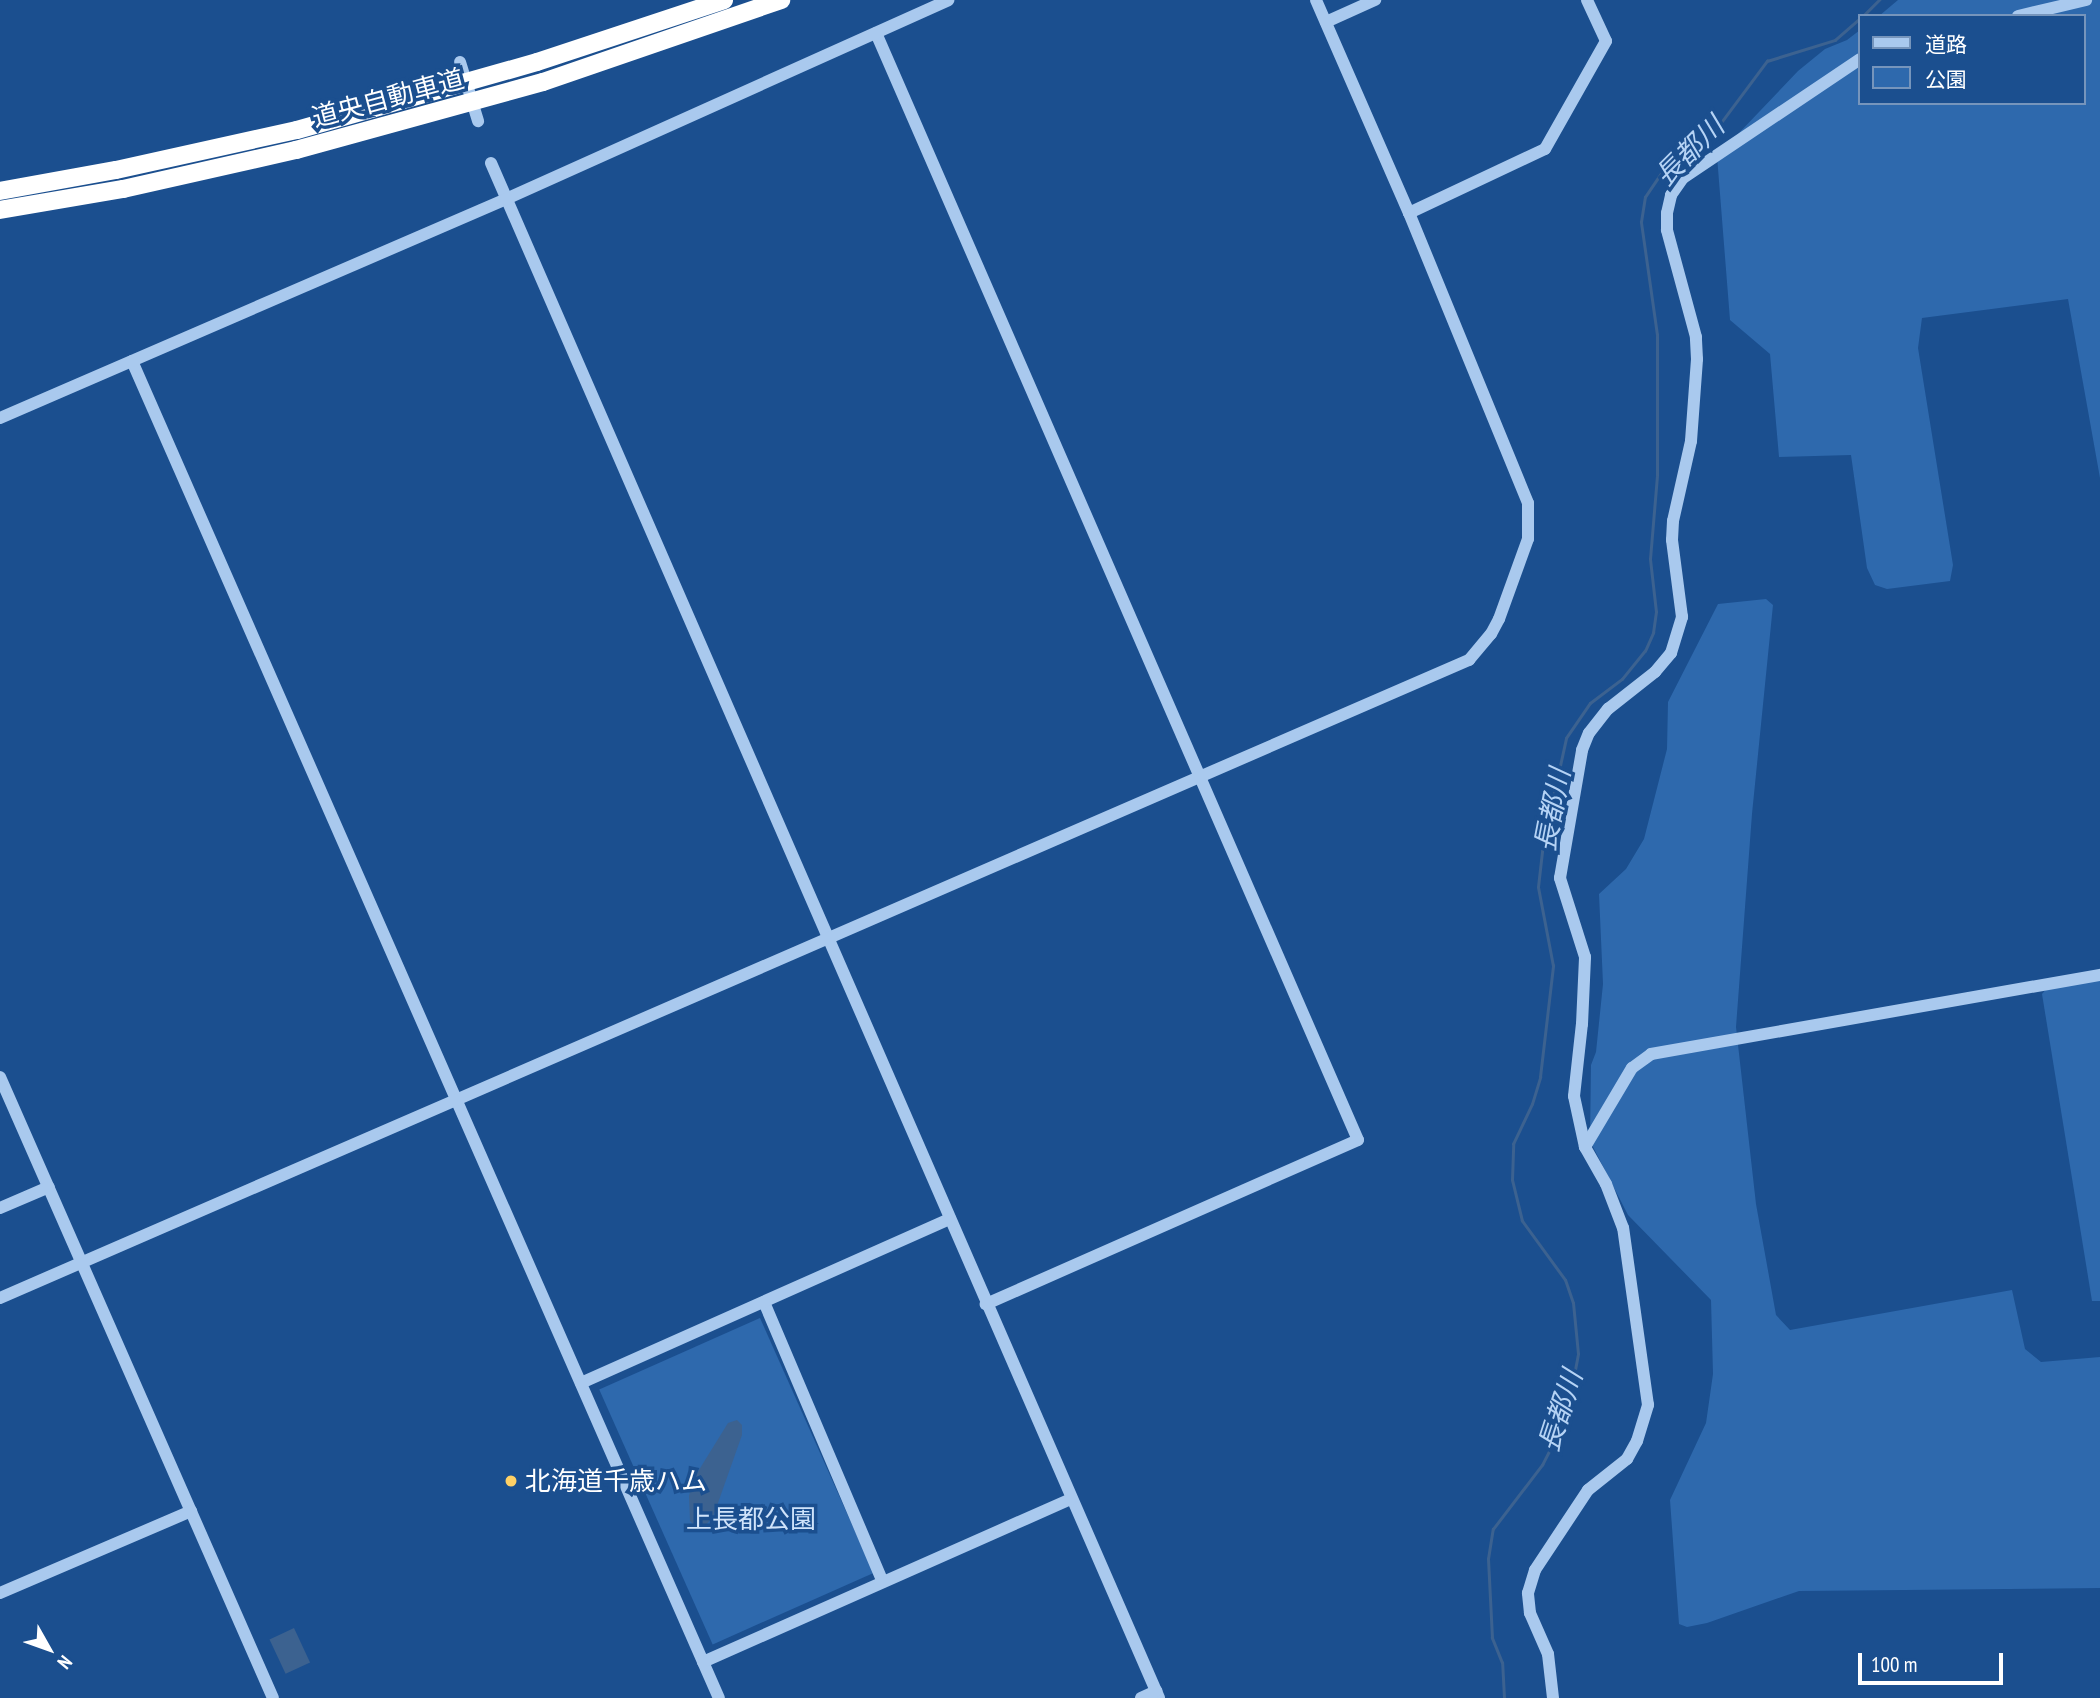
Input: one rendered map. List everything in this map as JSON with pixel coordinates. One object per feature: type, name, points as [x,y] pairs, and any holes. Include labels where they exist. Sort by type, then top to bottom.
[{"type":"highway","name":"道央自動車道","points":[[0,191],[116,170],[297,130],[537,62],[724,0]]},
{"type":"highway","name":"道央自動車道","points":[[0,210],[123,189],[375,129],[543,82],[781,0]]},
{"type":"street","points":[[0,418],[506,199],[948,0]]},
{"type":"street","points":[[0,1298],[454,1099],[831,940],[1469,660],[1491,634],[1528,540],[1528,503],[1409,213],[1316,0]]},
{"type":"street","points":[[1326,22],[1375,0]]},
{"type":"street","points":[[1409,213],[1545,149],[1606,41],[1587,0]]},
{"type":"street","points":[[2026,14],[2086,0]]},
{"type":"street","points":[[876,33],[1358,1140],[986,1304]]},
{"type":"street","points":[[1553,1698],[1548,1654],[1530,1613],[1528,1593],[1535,1570],[1588,1490],[1627,1460],[1637,1441],[1648,1405],[1623,1228],[1606,1184],[1585,1147],[1574,1096],[1584,998],[1585,957],[1563,891],[1562,859],[1582,750],[1590,733],[1608,709],[1655,672],[1671,653],[1682,617],[1672,540],[1673,521],[1691,441],[1697,359],[1696,337],[1667,230],[1671,195],[1683,178],[1858,60]]},
{"type":"street","points":[[460,62],[478,121]]},
{"type":"street","points":[[491,163],[1157,1695],[1141,1698]]},
{"type":"street","points":[[132,361],[719,1698]]},
{"type":"street","points":[[1585,1147],[1632,1068],[1651,1054],[2100,975]]},
{"type":"street","points":[[0,1077],[273,1698]]},
{"type":"street","points":[[0,1208],[49,1186]]},
{"type":"street","points":[[581,1383],[950,1219]]},
{"type":"street","points":[[764,1302],[883,1582]]},
{"type":"street","points":[[703,1662],[1070,1499]]},
{"type":"street","points":[[0,1593],[191,1511]]},
{"type":"green space","points":[[1898,0],[2100,0],[2100,478],[2068,299],[1922,318],[1918,348],[1953,565],[1950,581],[1887,589],[1875,585],[1867,568],[1851,455],[1779,457],[1770,354],[1730,320],[1717,156],[1798,71],[1825,49],[1847,40],[1858,32],[1858,105],[2086,105],[2086,14],[1881,14]]},
{"type":"green space","points":[[1766,599],[1773,605],[1752,814],[1736,1027],[1756,1204],[1776,1315],[1790,1330],[2012,1290],[2025,1349],[2041,1362],[2100,1357],[2100,1588],[1799,1591],[1707,1623],[1687,1627],[1679,1624],[1670,1500],[1706,1423],[1713,1374],[1711,1300],[1628,1215],[1590,1141],[1591,1065],[1596,1052],[1603,984],[1599,894],[1626,869],[1644,839],[1667,749],[1668,702],[1718,604]]},
{"type":"green space","points":[[2100,975],[2100,1301],[2092,1301],[2042,994],[2047,988]]},
{"type":"green space","name":"上長都公園","points":[[760,1318],[873,1573],[713,1644],[599,1390]]},
{"type":"shaded area","points":[[737,1420],[742,1425],[742,1435],[713,1517],[704,1527],[697,1528],[690,1521],[689,1496],[694,1478],[728,1423]]},
{"type":"shaded area","points":[[294,1628],[310,1662],[286,1674],[270,1639]]},
{"type":"waterway","name":"長都川","points":[[1865,14],[1879,0]]},
{"type":"waterway","name":"長都川","points":[[1504,1698],[1502,1663],[1492,1638],[1488,1559],[1493,1529],[1542,1465],[1555,1440],[1568,1407],[1578,1354],[1573,1303],[1565,1280],[1522,1221],[1512,1180],[1513,1144],[1532,1104],[1540,1077],[1553,966],[1538,887],[1543,843],[1566,738],[1590,703],[1622,679],[1645,651],[1653,633],[1656,612],[1650,559],[1657,475],[1657,335],[1641,222],[1645,197],[1662,172],[1711,136],[1767,61],[1835,40],[1858,20]]},
{"type":"place","name":"北海道千歳ハム","points":[[511,1481]]}]
